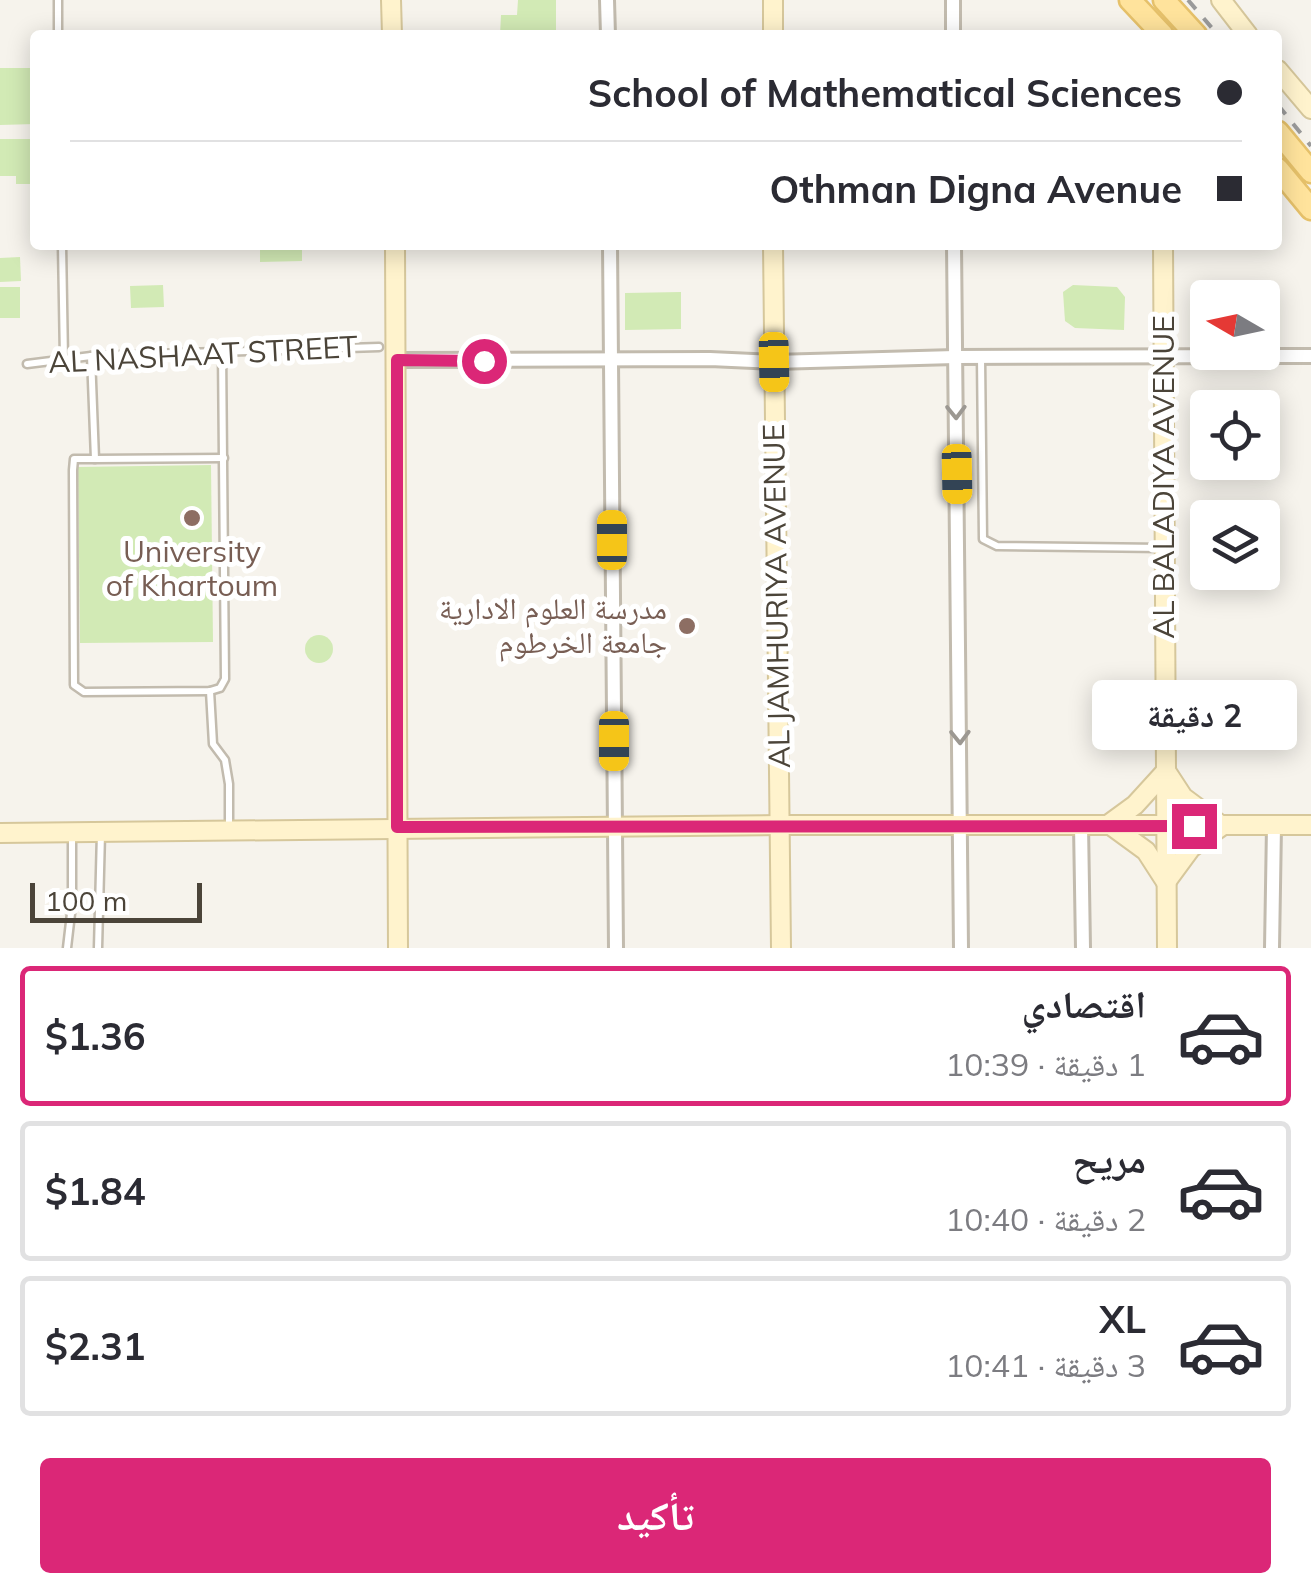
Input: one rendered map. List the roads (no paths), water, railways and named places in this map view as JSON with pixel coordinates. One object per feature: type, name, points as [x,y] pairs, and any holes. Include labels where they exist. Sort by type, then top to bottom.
[{"type":"main road","points":[[1130,0],[1157,30]]},
{"type":"main road","points":[[1166,2],[1191,30]]},
{"type":"main road","points":[[1282,137],[1311,172]]},
{"type":"main road","points":[[1282,175],[1311,209]]},
{"type":"street","points":[[392,0],[392,30]]},
{"type":"street","points":[[607,0],[608,30]]},
{"type":"street","points":[[773,0],[773,30]]},
{"type":"street","points":[[953,30],[954,0]]},
{"type":"street","points":[[1221,0],[1244,30]]},
{"type":"street","points":[[1161,30],[1166,2]]},
{"type":"street","points":[[1282,75],[1311,109]]},
{"type":"street","points":[[395,250],[398,948]]},
{"type":"street","points":[[610,250],[616,948]]},
{"type":"street","name":"AL JAMHURIYA AVENUE","points":[[773,250],[781,948]]},
{"type":"street","points":[[954,250],[961,948]]},
{"type":"street","name":"AL BALADIYA AVENUE","points":[[1164,250],[1166,948]]},
{"type":"street","points":[[397,360],[774,362],[1311,356]]},
{"type":"street","points":[[1109,824],[1135,805],[1166,771],[1183,797],[1222,826]]},
{"type":"street","points":[[1109,824],[1146,851],[1166,882],[1191,848],[1222,826]]},
{"type":"street","points":[[1081,825],[1083,948]]},
{"type":"street","points":[[0,833],[397,827],[1311,825]]},
{"type":"street","points":[[1272,948],[1274,826]]},
{"type":"lane","points":[[58,0],[58,30]]},
{"type":"lane","points":[[62,250],[64,359]]},
{"type":"lane","name":"AL NASHAAT STREET","points":[[26,364],[91,356],[379,348]]},
{"type":"lane","points":[[222,351],[224,458],[225,679],[220,688],[210,691],[84,692],[74,686],[74,459],[224,458]]},
{"type":"lane","points":[[91,356],[94,459]]},
{"type":"lane","points":[[982,357],[983,539],[997,546],[1164,548]]},
{"type":"lane","points":[[210,691],[213,744],[225,760],[229,784],[228,830]]},
{"type":"lane","points":[[67,948],[72,905],[72,832]]},
{"type":"lane","points":[[98,948],[101,832]]},
{"type":"railway","points":[[1188,0],[1214,30]]},
{"type":"railway","points":[[1282,110],[1311,146]]},
{"type":"place","name":"University of Khartoum","points":[[192,518]]},
{"type":"place","name":"مدرسة العلوم الادارية جامعة الخرطوم","points":[[687,626]]}]
